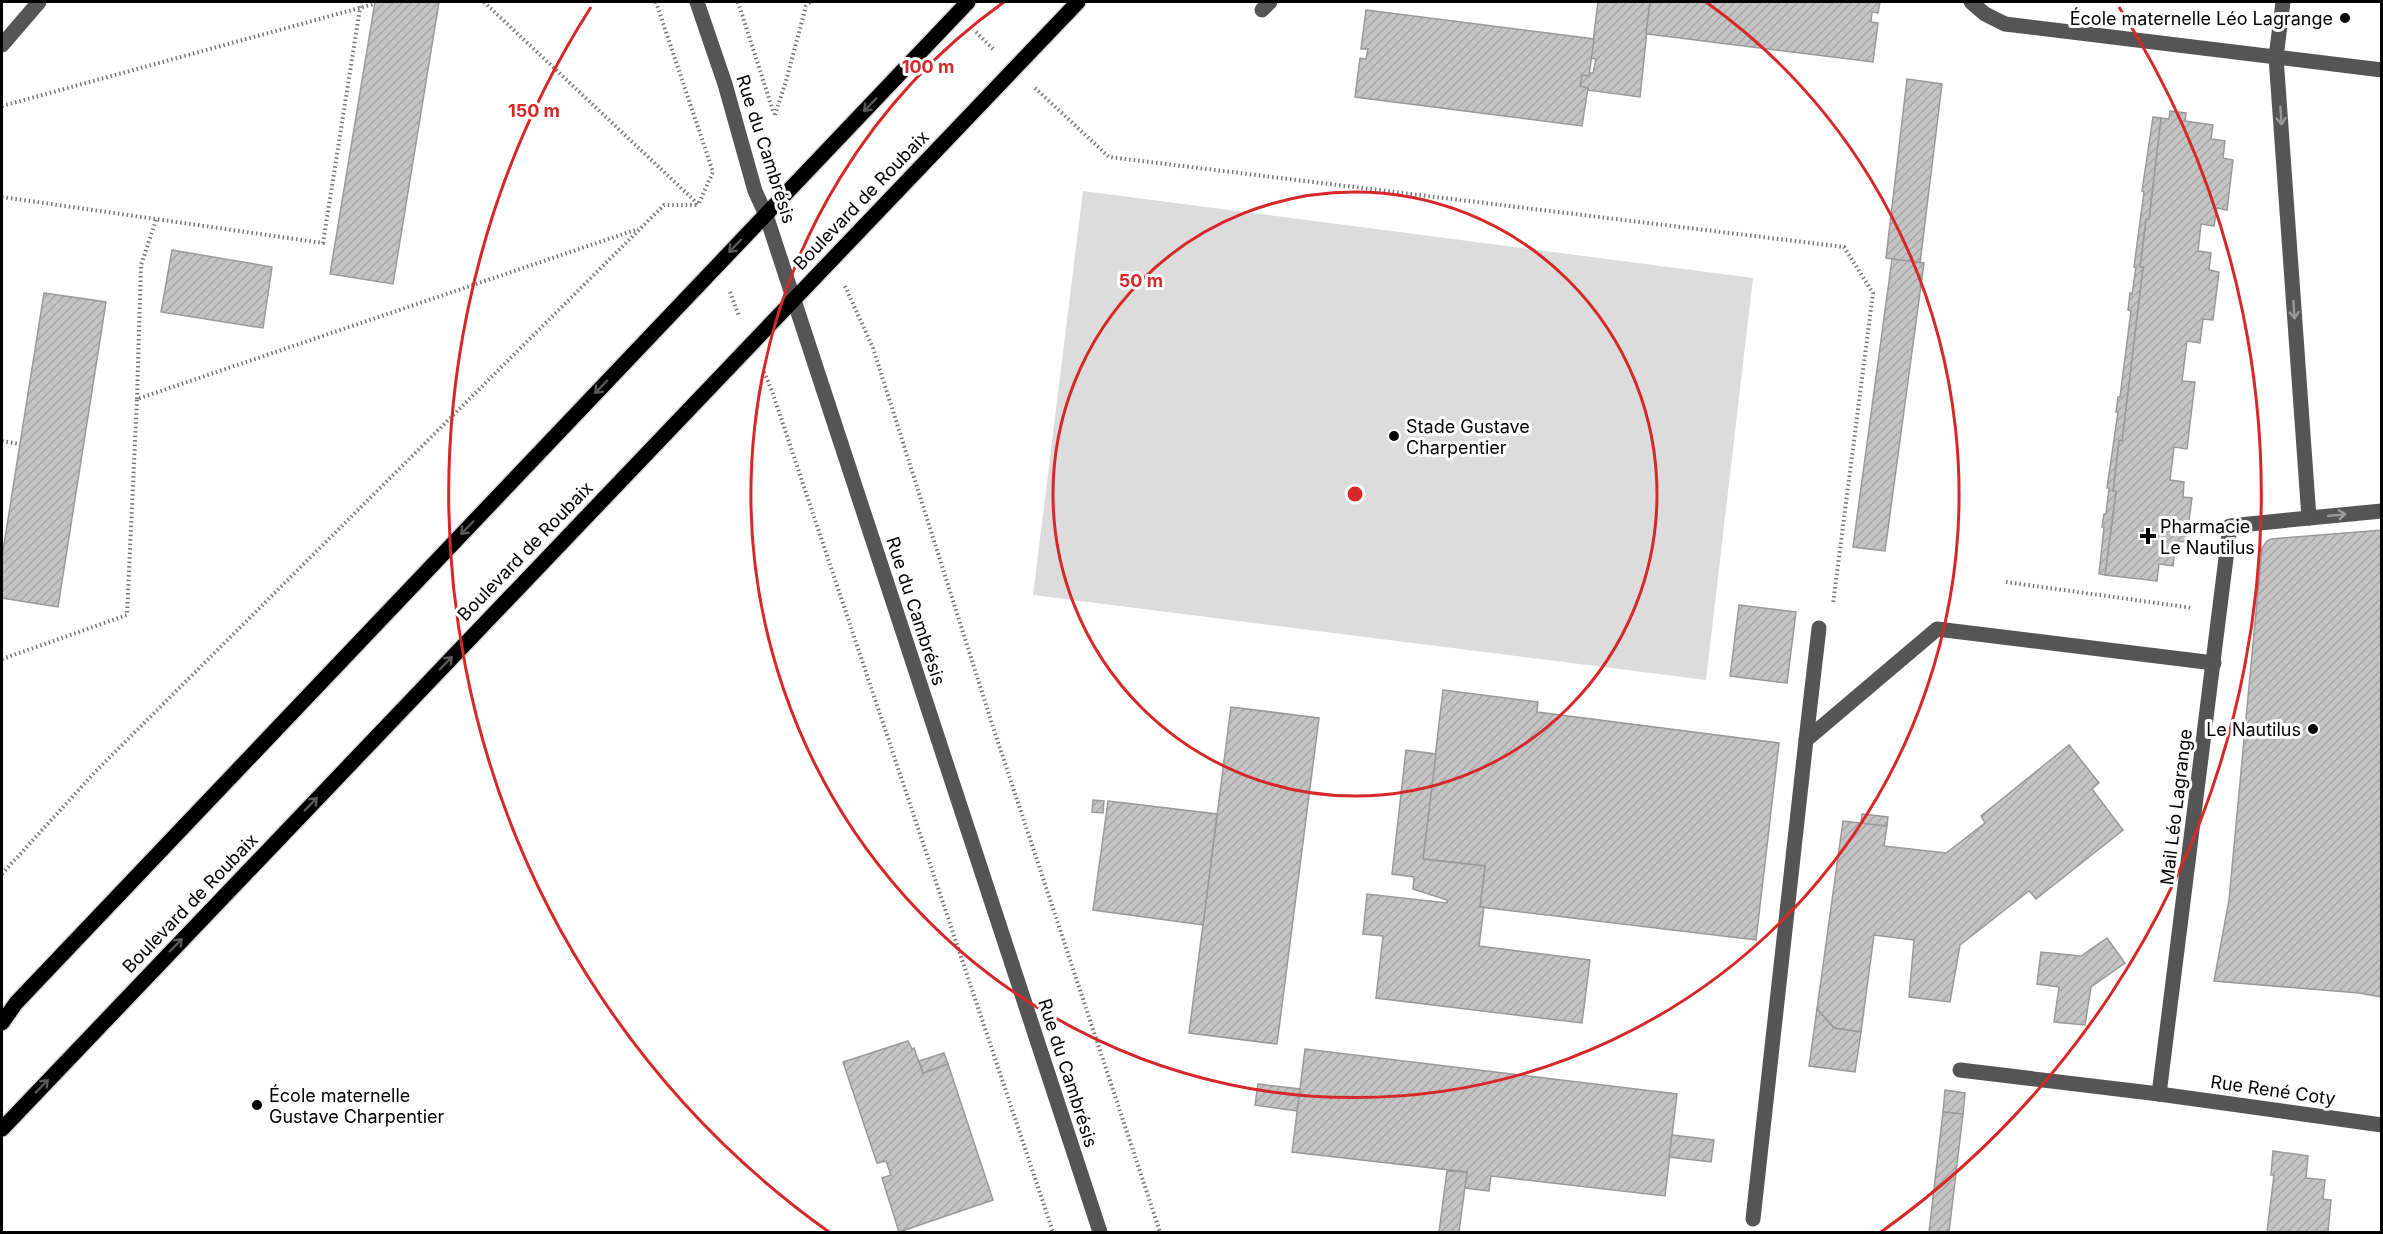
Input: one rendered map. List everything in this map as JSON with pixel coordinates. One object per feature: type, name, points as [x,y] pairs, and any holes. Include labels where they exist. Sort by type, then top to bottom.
[{"type":"main road","points":[[2,1023],[16,1003],[968,2]]},
{"type":"main road","name":"Boulevard de Roubaix","points":[[2,1129],[1078,2]]},
{"type":"street","points":[[2,45],[39,2]]},
{"type":"street","name":"Rue du Cambrésis","points":[[697,2],[725,84],[755,191],[766,215],[1100,1233]]},
{"type":"street","points":[[1971,2],[1984,14],[2005,24],[2382,70]]},
{"type":"street","points":[[2283,2],[2276,57],[2309,518],[2382,511]]},
{"type":"street","name":"Mail Léo Lagrange","points":[[2159,1094],[2230,526],[2309,518]]},
{"type":"street","points":[[1753,1219],[1819,628]]},
{"type":"street","points":[[1806,740],[1937,630],[2214,663]]},
{"type":"street","name":"Rue René Coty","points":[[1960,1070],[2085,1084],[2382,1125]]},
{"type":"path","points":[[2,197],[324,243],[362,2]]},
{"type":"path","points":[[484,2],[699,205]]},
{"type":"path","points":[[656,2],[713,172],[699,205]]},
{"type":"path","points":[[738,2],[775,115],[806,6],[810,2]]},
{"type":"path","points":[[2,106],[374,4]]},
{"type":"path","points":[[957,13],[1109,157],[1844,246],[1873,293],[1835,600],[1819,628]]},
{"type":"path","points":[[2,874],[95,772],[640,228],[664,205],[699,205]]},
{"type":"path","points":[[2,659],[127,615],[141,265],[156,219]]},
{"type":"path","points":[[137,399],[640,228]]},
{"type":"path","points":[[832,258],[873,348],[993,727],[1160,1233]]},
{"type":"path","points":[[718,264],[772,391],[1053,1233]]},
{"type":"path","points":[[2,441],[20,444]]},
{"type":"path","points":[[2006,582],[2220,611]]},
{"type":"shaded area","name":"Stade Gustave Charpentier","points":[[1083,191],[1753,278],[1706,680],[1033,595]]},
{"type":"building","points":[[375,2],[439,2],[393,284],[330,274]]},
{"type":"building","points":[[1598,2],[1650,2],[1640,97],[1587,90],[1588,88],[1580,86],[1582,75],[1589,76],[1589,73],[1593,73],[1596,59],[1591,58]]},
{"type":"building","points":[[1650,2],[1880,2],[1878,13],[1872,12],[1871,22],[1878,23],[1873,62],[1648,34],[1646,33]]},
{"type":"building","points":[[1366,10],[1594,39],[1589,76],[1582,75],[1580,86],[1588,88],[1582,126],[1355,97],[1360,58],[1366,59],[1368,49],[1361,49]]},
{"type":"building","points":[[1907,79],[1942,84],[1920,263],[1886,258]]},
{"type":"building","points":[[2170,111],[2186,113],[2185,121],[2213,125],[2211,139],[2225,141],[2223,158],[2233,160],[2227,210],[2217,208],[2214,226],[2201,224],[2198,251],[2211,253],[2209,270],[2219,272],[2213,320],[2203,319],[2200,343],[2187,341],[2182,381],[2195,382],[2187,449],[2174,447],[2170,480],[2184,482],[2183,497],[2192,498],[2186,542],[2176,541],[2173,566],[2159,564],[2157,581],[2105,575],[2116,491],[2113,491],[2119,440],[2122,441],[2143,267],[2140,267],[2146,219],[2149,219],[2161,118],[2169,119]]},
{"type":"building","points":[[2153,117],[2161,118],[2149,219],[2146,219],[2140,267],[2143,267],[2122,441],[2119,440],[2113,491],[2116,491],[2105,575],[2099,574],[2104,527],[2102,527],[2104,514],[2106,514],[2109,488],[2107,488],[2118,412],[2116,412],[2131,311],[2128,310],[2130,293],[2132,294],[2136,267],[2134,267],[2144,192],[2142,191]]},
{"type":"building","points":[[172,250],[272,267],[263,328],[161,312]]},
{"type":"building","points":[[1892,259],[1924,263],[1885,551],[1853,547]]},
{"type":"building","points":[[44,293],[106,302],[58,607],[2,598],[2,557]]},
{"type":"building","name":"Le Nautilus","points":[[2382,530],[2382,997],[2359,993],[2214,981],[2229,900],[2262,548],[2271,539]]},
{"type":"building","points":[[1739,605],[1796,612],[1787,683],[1730,676]]},
{"type":"building","points":[[1443,690],[1538,702],[1537,712],[1779,743],[1756,940],[1480,907],[1485,866],[1423,859]]},
{"type":"building","points":[[1231,707],[1319,718],[1277,1044],[1189,1033]]},
{"type":"building","points":[[2069,745],[2099,783],[2092,789],[2123,830],[2036,899],[2029,891],[1960,945],[1950,1002],[1909,997],[1914,940],[1874,935],[1861,1032],[1834,1028],[1817,1009],[1843,821],[1887,826],[1884,846],[1946,853],[1985,823],[1981,816]]},
{"type":"building","points":[[1406,750],[1436,754],[1423,859],[1485,866],[1480,907],[1484,907],[1479,946],[1590,960],[1582,1023],[1376,998],[1383,936],[1363,934],[1367,894],[1447,903],[1447,900],[1413,889],[1414,877],[1392,874]]},
{"type":"building","points":[[1093,800],[1104,801],[1103,813],[1092,812]]},
{"type":"building","points":[[1108,801],[1217,814],[1203,925],[1093,910]]},
{"type":"building","points":[[1862,814],[1888,817],[1887,826],[1861,823]]},
{"type":"building","points":[[2107,938],[2125,963],[2091,987],[2085,1025],[2054,1022],[2059,987],[2037,984],[2041,952],[2081,956]]},
{"type":"building","points":[[1817,1009],[1834,1028],[1861,1032],[1855,1072],[1809,1066]]},
{"type":"building","points":[[908,1041],[912,1049],[914,1048],[923,1073],[948,1064],[993,1200],[899,1232],[882,1178],[891,1175],[886,1161],[877,1163],[843,1062]]},
{"type":"building","points":[[1305,1049],[1677,1094],[1665,1196],[1491,1176],[1489,1191],[1465,1188],[1467,1172],[1292,1152]]},
{"type":"building","points":[[944,1053],[948,1064],[923,1073],[919,1061]]},
{"type":"building","points":[[1258,1084],[1300,1089],[1297,1111],[1255,1105]]},
{"type":"building","points":[[1945,1090],[1965,1093],[1963,1114],[1943,1112]]},
{"type":"building","points":[[1943,1112],[1963,1114],[1949,1232],[1929,1232]]},
{"type":"building","points":[[1672,1135],[1714,1140],[1711,1162],[1669,1157]]},
{"type":"building","points":[[2273,1151],[2308,1156],[2306,1178],[2325,1180],[2323,1199],[2331,1200],[2328,1232],[2267,1232],[2274,1175],[2271,1175]]},
{"type":"building","points":[[1447,1171],[1467,1172],[1459,1232],[1439,1232]]},
{"type":"place","name":"École maternelle Léo Lagrange","points":[[2345,18]]},
{"type":"place","name":"Stade Gustave Charpentier","points":[[1394,436]]},
{"type":"place","name":"Pharmacie Le Nautilus","points":[[2148,536]]},
{"type":"place","name":"Le Nautilus","points":[[2313,729]]},
{"type":"place","name":"École maternelle Gustave Charpentier","points":[[257,1105]]}]
